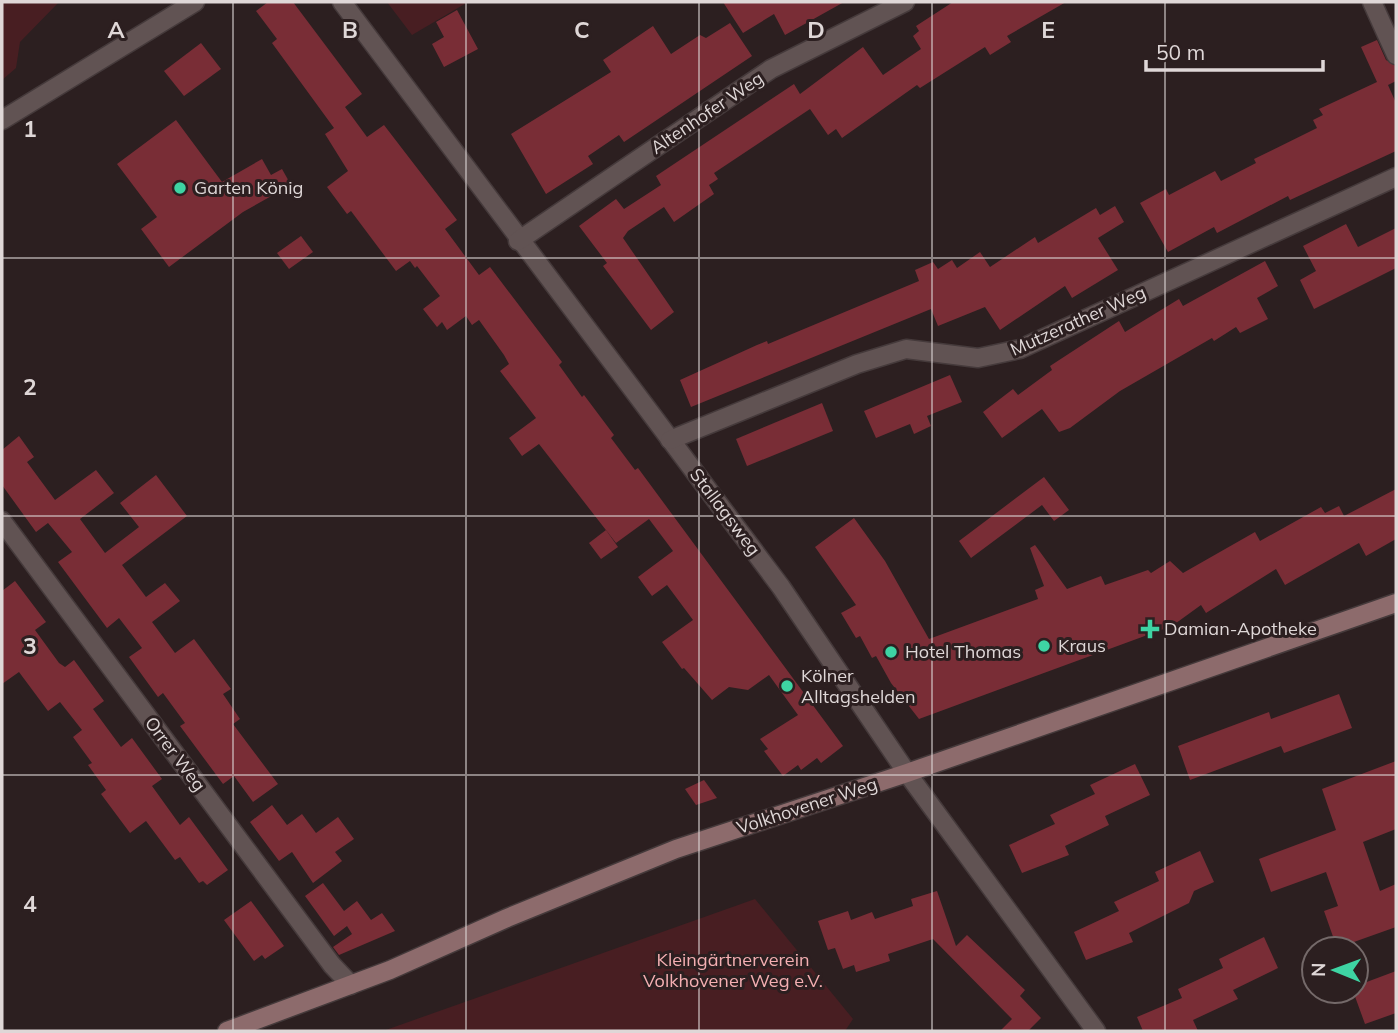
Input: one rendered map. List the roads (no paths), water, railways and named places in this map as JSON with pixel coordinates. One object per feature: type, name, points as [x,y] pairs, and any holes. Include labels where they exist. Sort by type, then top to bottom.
[{"type":"street","points":[[2,120],[195,2]]},
{"type":"street","name":"Stallagsweg","points":[[342,2],[518,241],[781,587],[907,773],[1096,1031]]},
{"type":"street","name":"Altenhofer Weg","points":[[518,241],[771,69],[905,2]]},
{"type":"street","points":[[1372,2],[1396,55]]},
{"type":"street","name":"Mutzerather Weg","points":[[670,440],[857,364],[906,349],[978,358],[1020,349],[1396,177]]},
{"type":"street","name":"Orrer Weg","points":[[2,521],[332,965],[351,985]]},
{"type":"street","name":"Volkhovener Weg","points":[[227,1031],[351,985],[676,849],[907,773],[1396,603]]},
{"type":"place","name":"Garten König","points":[[180,188]]},
{"type":"place","name":"Damian-Apotheke","points":[[1150,629]]},
{"type":"place","name":"Kraus","points":[[1044,646]]},
{"type":"place","name":"Hotel Thomas","points":[[891,652]]},
{"type":"place","name":"Kölner Alltagshelden","points":[[787,686]]},
{"type":"park label","name":"Kleingärtnerverein Volkhovener Weg e.V.","points":[[733,970]]}]
